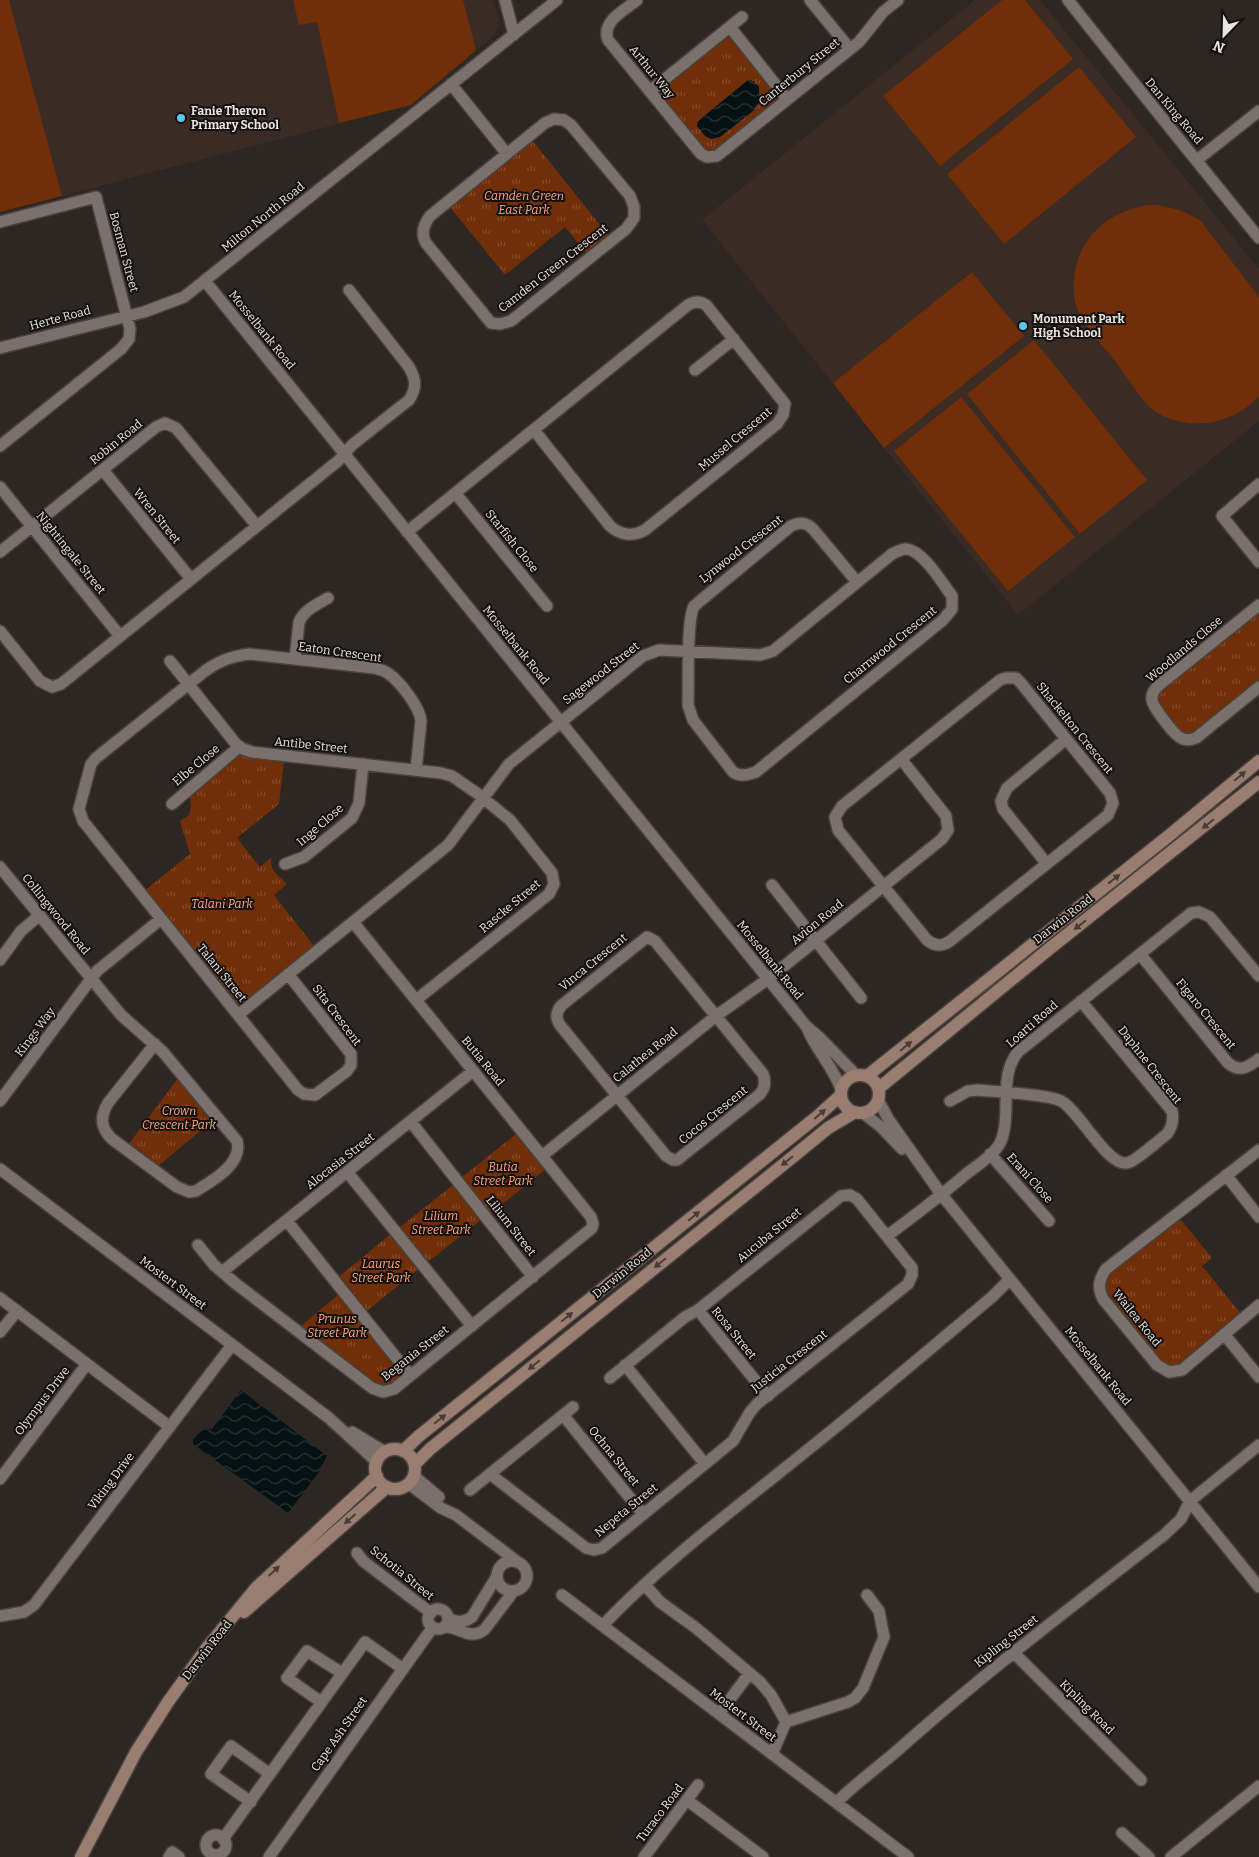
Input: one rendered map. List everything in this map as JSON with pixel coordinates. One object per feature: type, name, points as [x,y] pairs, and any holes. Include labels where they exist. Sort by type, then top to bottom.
[{"type":"street","points":[[505,0],[514,35]]},
{"type":"street","name":"Milton North Road","points":[[126,315],[178,301],[557,0]]},
{"type":"street","name":"Arthur Way","points":[[637,0],[610,22],[606,33],[608,40],[701,154],[711,158]]},
{"type":"street","points":[[810,0],[850,49]]},
{"type":"street","name":"Canterbury Street","points":[[711,158],[717,156],[850,49],[866,35],[883,12],[898,0]]},
{"type":"street","name":"Dan King Road","points":[[1068,0],[1259,238]]},
{"type":"street","points":[[650,91],[742,17]]},
{"type":"street","points":[[730,27],[787,99]]},
{"type":"street","points":[[451,84],[507,154]]},
{"type":"street","points":[[1197,160],[1259,111]]},
{"type":"street","name":"Camden Green Crescent","points":[[550,120],[564,120],[571,125],[630,196],[635,212],[632,224],[591,258],[511,321],[496,324],[488,320],[426,243],[423,230],[430,216],[507,154],[550,120]]},
{"type":"street","name":"Bosman Street","points":[[0,222],[96,197],[126,315]]},
{"type":"street","name":"Mosselbank Road","points":[[205,281],[806,1026],[861,1075]]},
{"type":"street","points":[[0,631],[40,681],[52,687],[60,684],[338,461],[352,445],[409,400],[416,382],[415,377],[349,290]]},
{"type":"street","name":"Mussel Crescent","points":[[407,532],[693,302],[702,302],[707,306],[783,400],[785,408],[784,415],[777,424],[641,533],[625,534],[614,531],[534,430]]},
{"type":"street","points":[[0,446],[127,342],[130,335],[126,315]]},
{"type":"street","name":"Herte Road","points":[[0,348],[126,315]]},
{"type":"street","points":[[695,370],[734,339]]},
{"type":"street","name":"Robin Road","points":[[0,552],[156,427],[165,423],[176,428],[257,526]]},
{"type":"street","name":"Wren Street","points":[[103,470],[191,579]]},
{"type":"street","points":[[1259,484],[1222,516],[1259,562]]},
{"type":"street","name":"Nightingale Street","points":[[0,487],[120,636]]},
{"type":"street","name":"Starfish Close","points":[[456,494],[547,606]]},
{"type":"street","name":"Lynwood Crescent","points":[[689,651],[690,616],[694,606],[784,532],[798,523],[807,523],[813,528],[857,582]]},
{"type":"street","name":"Charnwood Crescent","points":[[900,550],[913,551],[920,555],[952,596],[952,609],[944,620],[756,772],[748,775],[737,775],[733,772],[693,720],[688,705],[689,651],[768,654],[892,554],[900,550]]},
{"type":"street","points":[[295,659],[301,617],[307,610],[328,598]]},
{"type":"street","name":"Woodlands Close","points":[[1259,605],[1158,686],[1153,692],[1152,700],[1155,707],[1178,736],[1183,740],[1190,740],[1196,738],[1259,688]]},
{"type":"street","name":"Sagewood Street","points":[[560,722],[644,656],[659,650],[689,651]]},
{"type":"street","name":"Eaton Crescent","points":[[188,684],[216,663],[232,656],[250,654],[379,669],[394,677],[420,713],[421,721],[416,770]]},
{"type":"street","points":[[170,661],[239,747]]},
{"type":"street","name":"Shackelton Crescent","points":[[1016,678],[1110,793],[1113,803],[1108,815],[950,942],[942,945],[934,944],[927,940],[838,830],[836,817],[842,806],[902,760],[1000,680],[1016,678]]},
{"type":"street","name":"Talani Street","points":[[188,684],[93,761],[89,769],[79,809],[83,821],[238,1015],[448,845],[509,764],[560,722]]},
{"type":"street","points":[[1046,864],[1003,809],[1001,801],[1007,788],[1066,739]]},
{"type":"street","name":"Antibe Street","points":[[239,747],[252,752],[445,773],[483,799]]},
{"type":"street","name":"Elbe Close","points":[[172,804],[239,747]]},
{"type":"street","name":"Avion Road","points":[[768,979],[942,839],[948,830],[946,816],[902,760]]},
{"type":"street","name":"Darwin Road","points":[[861,1075],[1171,834],[1259,761]]},
{"type":"street","name":"Inge Close","points":[[285,864],[304,857],[352,818],[359,803],[363,764]]},
{"type":"street","name":"Darwin Road","points":[[878,1094],[1034,961],[1259,782]]},
{"type":"street","name":"Rascke Street","points":[[416,1000],[548,894],[554,884],[552,873],[510,820],[483,799]]},
{"type":"street","name":"Collingwood Road","points":[[0,867],[121,1015],[154,1044],[163,1052],[237,1141],[238,1152],[233,1162],[196,1191],[182,1190],[112,1139],[106,1133],[102,1122],[102,1117],[108,1103],[154,1044]]},
{"type":"street","points":[[772,885],[861,998]]},
{"type":"street","name":"Loarti Road","points":[[941,1194],[998,1146],[1005,1126],[1006,1093],[1013,1059],[1048,1028],[1190,913],[1199,912],[1210,916],[1259,976]]},
{"type":"street","points":[[0,960],[21,931],[40,915]]},
{"type":"street","name":"Kings Way","points":[[0,1101],[97,971],[161,919]]},
{"type":"street","name":"Butia Road","points":[[353,922],[591,1217]]},
{"type":"street","name":"Vinca Crescent","points":[[617,1095],[560,1025],[556,1015],[562,1005],[645,938],[653,939],[716,1016]]},
{"type":"street","name":"Figaro Crescent","points":[[1140,954],[1232,1067],[1248,1068],[1259,1059]]},
{"type":"street","name":"Sita Crescent","points":[[238,1015],[298,1090],[304,1094],[318,1093],[347,1071],[352,1061],[350,1050],[288,974]]},
{"type":"street","name":"Calathea Road","points":[[542,1156],[716,1016],[768,979]]},
{"type":"street","name":"Daphne Crescent","points":[[1006,1093],[1055,1098],[1063,1102],[1072,1109],[1109,1156],[1119,1162],[1130,1162],[1167,1134],[1174,1118],[1172,1111],[1082,1001]]},
{"type":"street","name":"Cocos Crescent","points":[[617,1095],[666,1156],[673,1160],[681,1158],[759,1096],[765,1085],[763,1074],[716,1016]]},
{"type":"street","name":"Mosselbank Road","points":[[806,1026],[814,1043],[833,1069],[841,1092]]},
{"type":"street","name":"Alocasia Street","points":[[222,1272],[473,1071]]},
{"type":"street","points":[[861,1075],[872,1078],[878,1094],[871,1110],[859,1113],[845,1106],[841,1092],[846,1080],[861,1075]]},
{"type":"street","points":[[950,1102],[968,1091],[978,1090],[1006,1093]]},
{"type":"street","name":"Darwin Road","points":[[403,1451],[819,1115],[841,1092]]},
{"type":"street","name":"Mosselbank Road","points":[[878,1094],[889,1120],[909,1148],[916,1162]]},
{"type":"street","name":"Mosselbank Road","points":[[859,1113],[881,1127],[916,1162],[1259,1587]]},
{"type":"street","name":"Darwin Road","points":[[412,1475],[430,1448],[828,1128],[859,1113]]},
{"type":"street","name":"Lilium Street","points":[[411,1122],[533,1277]]},
{"type":"street","name":"Wailea Road","points":[[1259,1150],[1106,1269],[1099,1286],[1099,1291],[1103,1298],[1151,1357],[1162,1369],[1169,1372],[1182,1370],[1259,1305]]},
{"type":"street","name":"Erani Close","points":[[990,1154],[1049,1220]]},
{"type":"street","name":"Mostert Street","points":[[0,1169],[381,1457]]},
{"type":"street","points":[[348,1173],[472,1326]]},
{"type":"street","points":[[1226,1175],[1259,1217]]},
{"type":"street","points":[[888,1236],[941,1194]]},
{"type":"street","name":"Aucuba Street","points":[[610,1378],[841,1196],[850,1195],[857,1199],[888,1236]]},
{"type":"street","name":"Begania Street","points":[[198,1245],[222,1272],[372,1388],[389,1392],[591,1230],[593,1224],[591,1217]]},
{"type":"street","points":[[287,1221],[410,1375]]},
{"type":"street","name":"Justicia Crescent","points":[[705,1464],[737,1437],[750,1412],[768,1396],[910,1282],[913,1272],[911,1265],[888,1236]]},
{"type":"street","points":[[603,1626],[644,1585],[682,1551],[822,1438],[1010,1280]]},
{"type":"street","name":"Olympus Drive","points":[[0,1298],[170,1427]]},
{"type":"street","points":[[0,1332],[16,1310]]},
{"type":"street","name":"Rosa Street","points":[[698,1310],[768,1396]]},
{"type":"street","points":[[1224,1334],[1259,1378]]},
{"type":"street","name":"Viking Drive","points":[[0,1616],[24,1612],[31,1608],[232,1345]]},
{"type":"street","name":"Olympus Drive","points":[[0,1479],[87,1364]]},
{"type":"street","points":[[625,1365],[705,1464]]},
{"type":"street","points":[[470,1490],[572,1407]]},
{"type":"street","name":"Ochna Street","points":[[563,1415],[643,1514]]},
{"type":"street","points":[[1190,1501],[1259,1445]]},
{"type":"street","points":[[412,1475],[400,1488],[386,1487],[377,1476],[376,1469],[381,1457],[397,1449],[403,1451],[410,1456],[412,1475],[441,1508],[456,1514],[519,1563],[526,1571],[526,1582],[523,1587],[513,1592],[480,1633],[469,1635],[442,1624],[429,1622],[430,1613],[438,1610],[443,1611],[442,1624]]},
{"type":"street","name":"Nepeta Street","points":[[490,1474],[582,1546],[590,1550],[602,1548],[705,1464]]},
{"type":"street","name":"Darwin Road","points":[[81,1857],[136,1752],[168,1702],[206,1649],[256,1588],[377,1476]]},
{"type":"street","name":"Darwin Road","points":[[88,1857],[140,1759],[171,1707],[236,1620],[386,1487]]},
{"type":"street","name":"Kipling Street","points":[[837,1802],[854,1785],[970,1687],[1164,1535],[1181,1519],[1190,1501]]},
{"type":"street","points":[[495,1545],[499,1554],[498,1582],[502,1588],[513,1592]]},
{"type":"street","name":"Schotia Street","points":[[357,1553],[363,1561],[430,1613]]},
{"type":"street","points":[[442,1624],[466,1621],[472,1617],[498,1572],[508,1562],[519,1563]]},
{"type":"street","points":[[644,1585],[660,1602],[696,1628],[760,1682],[771,1695],[786,1722]]},
{"type":"street","name":"Mostert Street","points":[[562,1595],[908,1857]]},
{"type":"street","points":[[772,1754],[786,1722],[848,1702],[855,1698],[863,1688],[884,1637],[879,1611],[867,1595]]},
{"type":"street","name":"Cape Ash Street","points":[[269,1857],[403,1669],[442,1624]]},
{"type":"street","points":[[227,1849],[217,1836],[207,1841],[207,1849],[211,1856],[219,1855],[227,1849],[251,1802],[365,1642],[403,1669]]},
{"type":"street","points":[[321,1702],[287,1678],[307,1651],[342,1673]]},
{"type":"street","name":"Kipling Road","points":[[1014,1653],[1141,1780]]},
{"type":"street","points":[[719,1714],[749,1674]]},
{"type":"street","points":[[251,1802],[211,1774],[231,1746],[270,1774]]},
{"type":"street","name":"Turaco Road","points":[[644,1857],[698,1785]]},
{"type":"street","points":[[1171,1857],[1197,1834],[1259,1786]]},
{"type":"street","points":[[687,1800],[764,1857]]},
{"type":"street","points":[[1122,1833],[1149,1857]]},
{"type":"street","points":[[169,1857],[172,1852],[179,1857]]},
{"type":"shaded area","name":"Fanie Theron Primary School","points":[[0,0],[493,0],[499,22],[495,35],[411,105],[0,212]]},
{"type":"shaded area","name":"Monument Park High School","points":[[975,0],[1040,0],[1259,269],[1259,421],[1018,615],[702,220]]},
{"type":"green space","points":[[0,0],[9,0],[62,196],[0,212]]},
{"type":"green space","points":[[293,0],[463,0],[476,50],[411,105],[339,123],[317,22],[299,25]]},
{"type":"green space","points":[[1002,0],[1025,0],[1073,59],[940,166],[883,96]]},
{"type":"green space","points":[[724,37],[731,38],[777,95],[775,103],[716,151],[704,151],[661,97],[661,88]]},
{"type":"green space","points":[[1079,67],[1136,137],[1004,244],[947,174]]},
{"type":"green space","name":"Camden Green East Park","points":[[532,140],[609,236],[587,254],[565,227],[505,275],[449,206]]},
{"type":"green space","points":[[1147,205],[1158,205],[1180,210],[1200,220],[1259,297],[1259,396],[1236,414],[1222,420],[1208,423],[1179,421],[1165,417],[1152,409],[1082,319],[1077,309],[1074,297],[1076,265],[1088,240],[1097,229],[1108,221],[1120,214]]},
{"type":"green space","points":[[972,272],[1024,336],[884,448],[833,383]]},
{"type":"green space","points":[[1034,340],[1147,480],[1080,534],[967,394]]},
{"type":"green space","points":[[961,397],[1075,537],[1008,591],[894,451]]},
{"type":"green space","points":[[1259,611],[1259,681],[1192,735],[1189,736],[1181,733],[1157,702],[1157,693]]},
{"type":"green space","name":"Talani Park","points":[[235,757],[284,761],[279,804],[237,838],[260,867],[272,857],[273,869],[287,884],[274,895],[314,946],[246,1002],[235,1004],[144,891],[190,854],[180,821],[189,815],[191,806],[190,796]]},
{"type":"green space","name":"Crown Crescent Park","points":[[178,1078],[212,1121],[157,1167],[128,1145]]},
{"type":"green space","name":"Butia Street Park","points":[[517,1133],[546,1169],[491,1213],[461,1178]]},
{"type":"green space","name":"Lilium Street Park","points":[[454,1184],[482,1219],[428,1262],[400,1227]]},
{"type":"green space","points":[[1176,1221],[1182,1221],[1212,1258],[1202,1266],[1242,1315],[1181,1363],[1171,1365],[1162,1361],[1107,1292],[1105,1283],[1109,1275]]},
{"type":"green space","name":"Laurus Street Park","points":[[393,1232],[421,1267],[367,1311],[340,1276]]},
{"type":"green space","name":"Prunus Street Park","points":[[340,1293],[402,1373],[393,1384],[379,1385],[301,1326]]},
{"type":"water","points":[[748,80],[753,81],[759,87],[759,102],[753,111],[720,137],[711,139],[705,136],[697,126],[698,121]]},
{"type":"water","points":[[241,1390],[327,1456],[319,1472],[288,1513],[193,1444],[193,1440],[203,1428],[212,1429]]},
{"type":"place","name":"Fanie Theron Primary School","points":[[181,118]]},
{"type":"place","name":"Monument Park High School","points":[[1023,326]]}]
